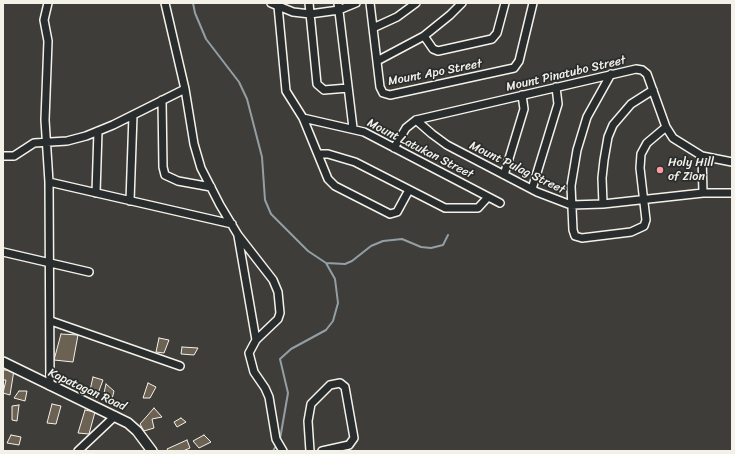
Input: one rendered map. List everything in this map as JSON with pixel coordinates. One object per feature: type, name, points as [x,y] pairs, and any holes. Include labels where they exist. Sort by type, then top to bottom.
[{"type":"main road","name":"Kapatagan Road","points":[[3,362],[128,423],[137,431],[152,451]]},
{"type":"street","points":[[48,3],[44,20],[48,42],[45,108],[49,182],[50,386]]},
{"type":"street","points":[[165,3],[185,88],[194,144],[201,168],[238,235],[273,280],[278,292],[280,313],[278,319],[256,340],[249,353],[249,359],[254,372],[266,388],[269,396],[276,440],[283,451]]},
{"type":"street","points":[[271,3],[293,12],[310,14],[356,3]]},
{"type":"street","points":[[309,3],[317,84],[324,90],[348,88]]},
{"type":"street","name":"Mount Apo Street","points":[[370,3],[381,91],[386,95],[512,69],[519,61],[533,3]]},
{"type":"street","points":[[373,28],[397,16],[416,3]]},
{"type":"street","points":[[377,61],[424,36],[450,16],[462,3]]},
{"type":"street","points":[[424,36],[433,48],[438,51],[492,39],[497,33],[505,3]]},
{"type":"street","points":[[278,6],[286,91],[303,118],[326,175],[331,182],[388,214],[397,212],[409,190]]},
{"type":"street","points":[[339,7],[352,128]]},
{"type":"street","name":"Mount Pinatubo Street","points":[[416,120],[632,69],[642,70],[647,74],[666,127],[673,138],[702,156],[732,162]]},
{"type":"street","points":[[611,74],[586,117],[580,134],[573,170],[571,205],[573,230],[575,236],[582,238],[631,232],[644,226],[646,220],[640,168],[641,154],[647,144],[666,127]]},
{"type":"street","points":[[532,189],[558,104],[556,87]]},
{"type":"street","points":[[3,156],[14,156],[34,144],[67,141],[98,132],[185,88]]},
{"type":"street","points":[[603,204],[602,178],[604,160],[608,137],[613,125],[631,104],[653,90]]},
{"type":"street","points":[[504,175],[524,109],[522,95]]},
{"type":"street","points":[[162,100],[163,167],[165,175],[178,181],[211,187]]},
{"type":"street","points":[[130,201],[133,115]]},
{"type":"street","name":"Mount Latukan Street","points":[[303,118],[352,128],[364,132],[500,204]]},
{"type":"street","points":[[394,148],[408,125],[416,120]]},
{"type":"street","name":"Mount Pulag Street","points":[[416,120],[447,145],[532,189],[571,205],[603,204],[703,193],[732,193]]},
{"type":"street","points":[[96,193],[98,132]]},
{"type":"street","points":[[318,154],[328,154],[355,162],[448,208],[478,208],[488,197]]},
{"type":"street","points":[[702,156],[703,193]]},
{"type":"street","points":[[49,182],[232,224]]},
{"type":"street","points":[[238,235],[256,340]]},
{"type":"street","points":[[3,252],[89,272]]},
{"type":"street","points":[[50,321],[180,366]]},
{"type":"street","points":[[310,451],[308,421],[311,404],[330,385],[340,383],[345,387],[354,438],[349,445],[322,451]]},
{"type":"street","points":[[78,451],[115,416]]},
{"type":"building","points":[[61,334],[78,335],[73,362],[54,360]]},
{"type":"building","points":[[159,338],[169,340],[164,353],[156,352]]},
{"type":"building","points":[[182,347],[198,348],[194,355],[181,354]]},
{"type":"building","points":[[3,370],[14,370],[10,395],[3,393],[6,380],[3,380]]},
{"type":"building","points":[[93,377],[103,380],[96,399],[89,395]]},
{"type":"building","points":[[148,383],[156,387],[150,398],[143,398]]},
{"type":"building","points":[[106,384],[114,391],[112,399],[104,393]]},
{"type":"building","points":[[19,391],[27,391],[25,401],[14,398]]},
{"type":"building","points":[[52,404],[61,406],[56,424],[47,423]]},
{"type":"building","points":[[19,405],[17,421],[12,420],[12,406]]},
{"type":"building","points":[[154,408],[162,417],[152,419],[154,428],[144,431],[140,424]]},
{"type":"building","points":[[85,410],[95,412],[89,434],[78,433]]},
{"type":"building","points":[[181,418],[186,422],[177,427],[174,422]]},
{"type":"building","points":[[11,435],[21,437],[19,445],[7,443]]},
{"type":"building","points":[[204,435],[211,442],[199,448],[193,441]]},
{"type":"building","points":[[187,440],[190,448],[183,451],[168,451],[167,449]]},
{"type":"waterway","points":[[193,3],[195,13],[206,39],[239,82],[247,99],[262,157],[265,200],[271,214],[308,251],[326,263],[345,264],[352,261],[371,246],[383,241],[402,239],[421,247],[431,248],[443,245],[448,235]]},
{"type":"waterway","points":[[280,439],[288,393],[280,359],[291,349],[326,330],[333,321],[338,303],[335,279],[326,263]]},
{"type":"waterway","points":[[273,451],[276,446]]},
{"type":"place","name":"Holy Hill of Zion","points":[[660,170]]}]
